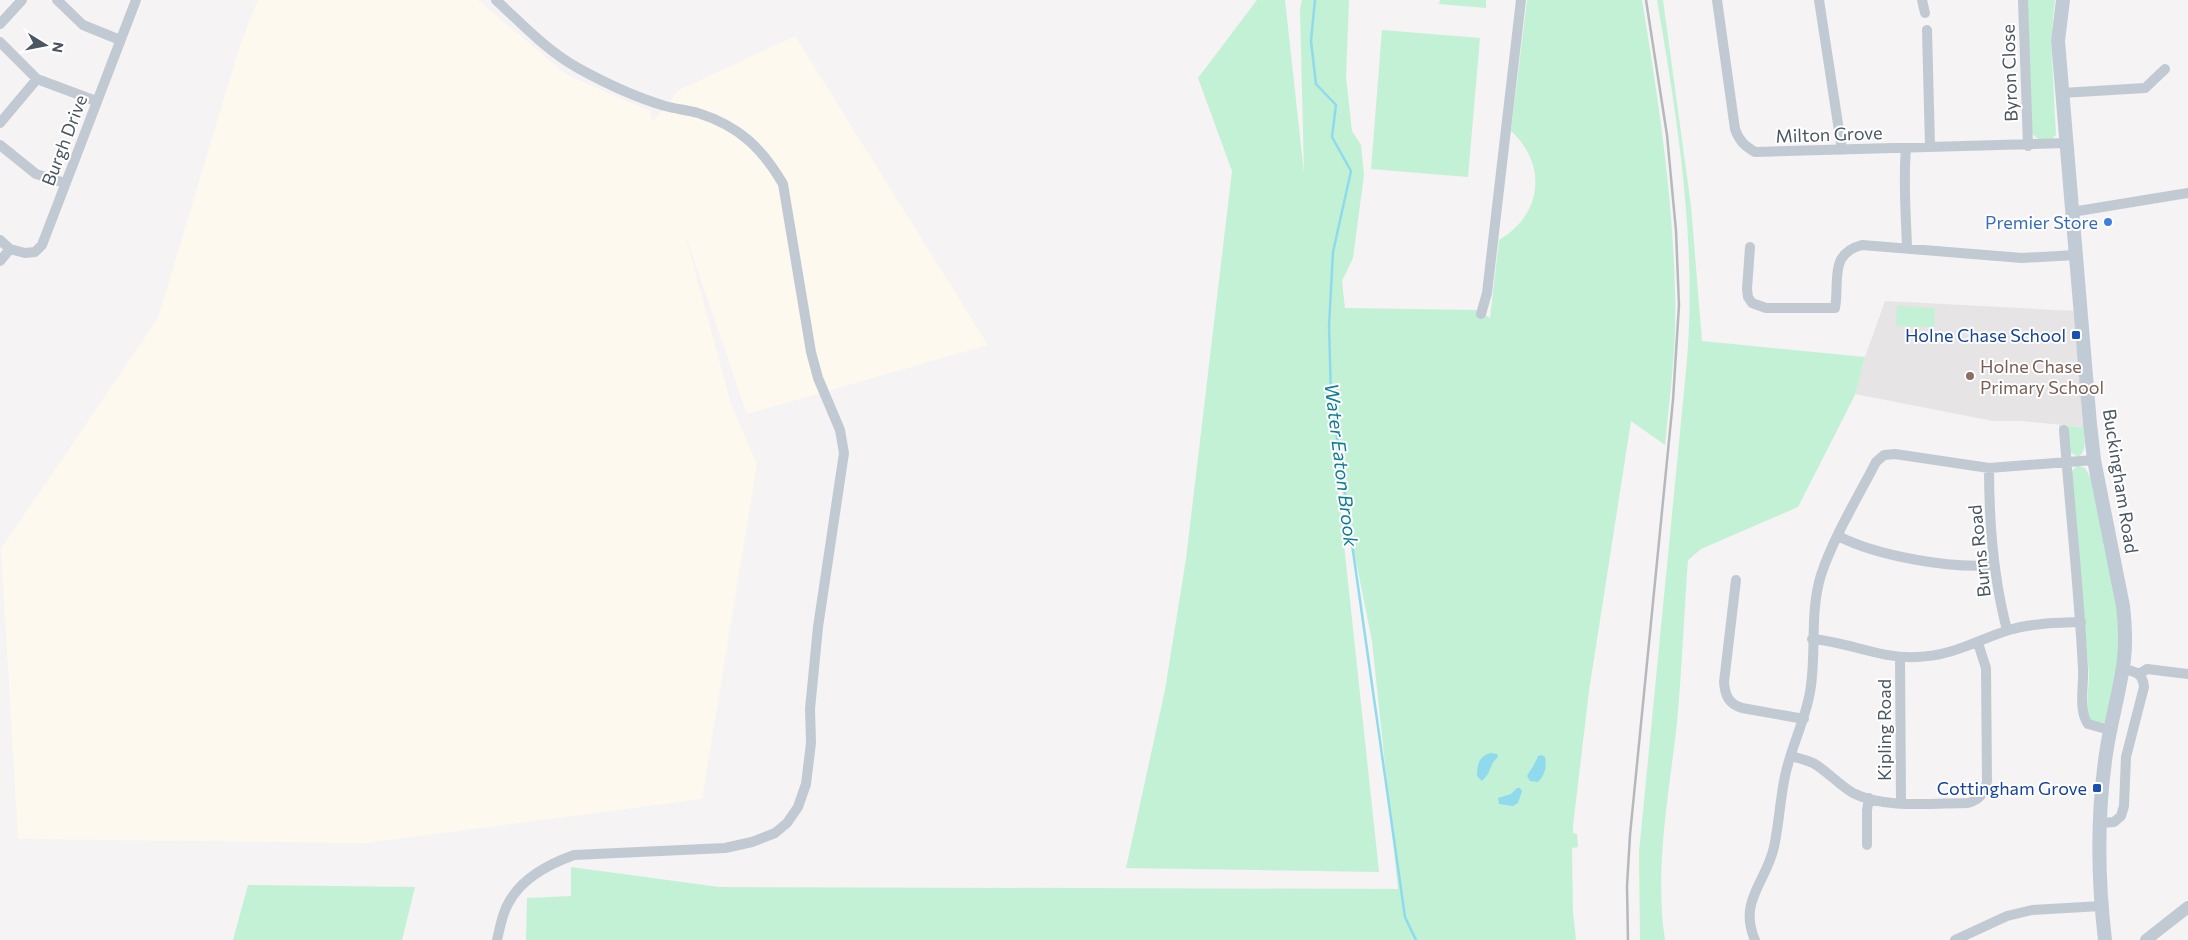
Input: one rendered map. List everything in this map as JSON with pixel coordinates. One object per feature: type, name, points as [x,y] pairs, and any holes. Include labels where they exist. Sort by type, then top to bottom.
[{"type":"main road","name":"Buckingham Road","points":[[2063,0],[2058,41],[2094,460],[2123,606],[2125,630],[2122,669],[2105,762],[2100,823],[2101,906],[2105,940]]},
{"type":"street","points":[[0,24],[22,0]]},
{"type":"street","points":[[57,0],[84,25],[120,40]]},
{"type":"street","name":"Burgh Drive","points":[[10,249],[25,253],[35,252],[42,245],[64,183],[136,0]]},
{"type":"street","points":[[496,0],[556,55],[578,68],[647,100],[723,122],[752,141],[771,163],[783,184],[811,352],[818,378],[840,430],[844,453],[818,627],[810,709],[811,743],[806,784],[798,807],[788,823],[775,833],[752,842],[725,848],[574,855],[558,861],[530,877],[516,891],[507,904],[497,940]]},
{"type":"street","points":[[1481,314],[1487,293],[1521,0]]},
{"type":"street","name":"Milton Grove","points":[[1718,0],[1735,129],[1739,139],[1747,148],[1761,152],[2067,144]]},
{"type":"street","points":[[1819,0],[1842,150]]},
{"type":"street","points":[[1922,0],[1925,13]]},
{"type":"street","name":"Byron Close","points":[[2023,0],[2028,146]]},
{"type":"street","points":[[1927,30],[1930,147]]},
{"type":"street","points":[[0,42],[37,79],[96,101]]},
{"type":"street","points":[[2062,93],[2145,88],[2165,69]]},
{"type":"street","points":[[0,123],[37,79]]},
{"type":"street","points":[[0,145],[36,174],[64,183]]},
{"type":"street","points":[[1906,148],[1904,176],[1907,210],[1907,248]]},
{"type":"street","points":[[2072,212],[2188,193]]},
{"type":"street","points":[[0,240],[10,249],[0,261]]},
{"type":"street","points":[[1750,247],[1748,297],[1752,303],[1766,308],[1835,308],[1839,261],[1844,253],[1862,245],[2022,258],[2076,255]]},
{"type":"street","points":[[2064,430],[2081,622],[2084,684],[2083,716],[2088,724],[2110,730]]},
{"type":"street","points":[[1755,940],[1749,920],[1749,909],[1774,848],[1785,775],[1804,719],[1812,677],[1812,640],[1817,594],[1822,575],[1838,536],[1876,462],[1884,455],[1895,454],[1989,468],[2094,460]]},
{"type":"street","name":"Burns Road","points":[[1989,468],[1989,510],[1994,565],[2007,630]]},
{"type":"street","points":[[1838,536],[1876,552],[1965,566],[1994,565]]},
{"type":"street","points":[[1736,580],[1724,682],[1725,692],[1735,706],[1804,719]]},
{"type":"street","points":[[1812,640],[1834,641],[1880,654],[1900,657],[1939,655],[1978,643],[2007,630],[2030,624],[2081,622]]},
{"type":"street","points":[[1791,756],[1814,764],[1854,794],[1869,798],[1901,803],[1968,803],[1975,801],[1985,789],[1987,781],[1986,668],[1978,643]]},
{"type":"street","name":"Kipling Road","points":[[1900,657],[1901,803]]},
{"type":"street","points":[[2100,823],[2114,822],[2121,816],[2124,806],[2126,757],[2144,687],[2143,678],[2139,674],[2122,669]]},
{"type":"street","points":[[2139,674],[2147,669],[2188,674]]},
{"type":"street","points":[[1867,845],[1869,798]]},
{"type":"street","points":[[1954,940],[2007,916],[2032,910],[2101,906]]},
{"type":"street","points":[[2146,940],[2188,907]]},
{"type":"shaded area","points":[[258,0],[478,0],[567,75],[650,111],[653,121],[679,90],[795,36],[988,345],[747,414],[684,231],[731,404],[757,464],[702,799],[367,843],[18,839],[1,549],[158,318],[240,45]]},
{"type":"shaded area","name":"Holne Chase Primary School","points":[[1885,301],[2075,311],[2083,427],[2021,421],[1993,421],[1855,394],[1865,357]]},
{"type":"green space","points":[[1257,0],[1285,0],[1304,173],[1300,9],[1302,0],[1349,0],[1346,77],[1352,131],[1361,145],[1364,175],[1353,258],[1342,281],[1345,308],[1477,310],[1490,318],[1499,240],[1513,230],[1524,217],[1535,189],[1535,174],[1531,159],[1523,144],[1511,131],[1527,0],[1642,0],[1668,183],[1674,256],[1674,350],[1665,445],[1631,421],[1589,691],[1573,826],[1573,833],[1577,834],[1578,847],[1572,848],[1573,912],[1576,940],[526,940],[527,898],[571,896],[571,867],[719,887],[1398,889],[1372,641],[1334,451],[1379,872],[1126,868],[1165,690],[1186,559],[1232,171],[1198,78]]},
{"type":"green space","points":[[1440,0],[1486,0],[1486,8],[1439,4]]},
{"type":"green space","points":[[1657,0],[1663,0],[1691,206],[1702,341],[1865,357],[1855,395],[1798,507],[1701,549],[1688,560],[1677,723],[1662,859],[1662,914],[1665,940],[1640,940],[1639,852],[1689,324],[1688,231],[1684,185],[1679,138]]},
{"type":"green space","points":[[2027,0],[2055,0],[2051,41],[2056,135],[2051,140],[2040,140],[2032,134]]},
{"type":"green space","points":[[1382,30],[1480,38],[1468,177],[1371,169]]},
{"type":"green space","points":[[1897,306],[1935,308],[1934,327],[1896,326]]},
{"type":"green space","points":[[2059,425],[2083,427],[2084,448],[2078,457],[2070,452],[2067,429],[2059,430]]},
{"type":"green space","points":[[2077,465],[2085,468],[2096,488],[2119,607],[2120,658],[2108,720],[2104,723],[2092,721],[2087,712],[2089,674],[2071,473]]},
{"type":"green space","points":[[248,885],[415,887],[402,940],[233,940]]},
{"type":"water","points":[[1491,753],[1497,754],[1498,757],[1482,781],[1477,776],[1478,764],[1481,758]]},
{"type":"water","points":[[1542,755],[1546,761],[1544,774],[1538,782],[1530,781],[1527,776],[1538,756]]},
{"type":"water","points":[[1517,788],[1520,788],[1522,791],[1518,803],[1513,806],[1499,804],[1498,798],[1511,794]]},
{"type":"waterway","name":"Water Eaton Brook","points":[[1315,0],[1311,41],[1316,84],[1336,105],[1332,137],[1351,171],[1333,252],[1329,326],[1331,396],[1405,917],[1416,940]]},
{"type":"railway","points":[[1628,940],[1627,886],[1630,835],[1673,400],[1679,305],[1676,231],[1667,135],[1646,0]]},
{"type":"place","name":"Premier Store","points":[[2108,222]]},
{"type":"place","name":"Holne Chase School","points":[[2076,335]]},
{"type":"place","name":"Holne Chase Primary School","points":[[1970,376]]},
{"type":"place","name":"Cottingham Grove","points":[[2097,788]]}]
